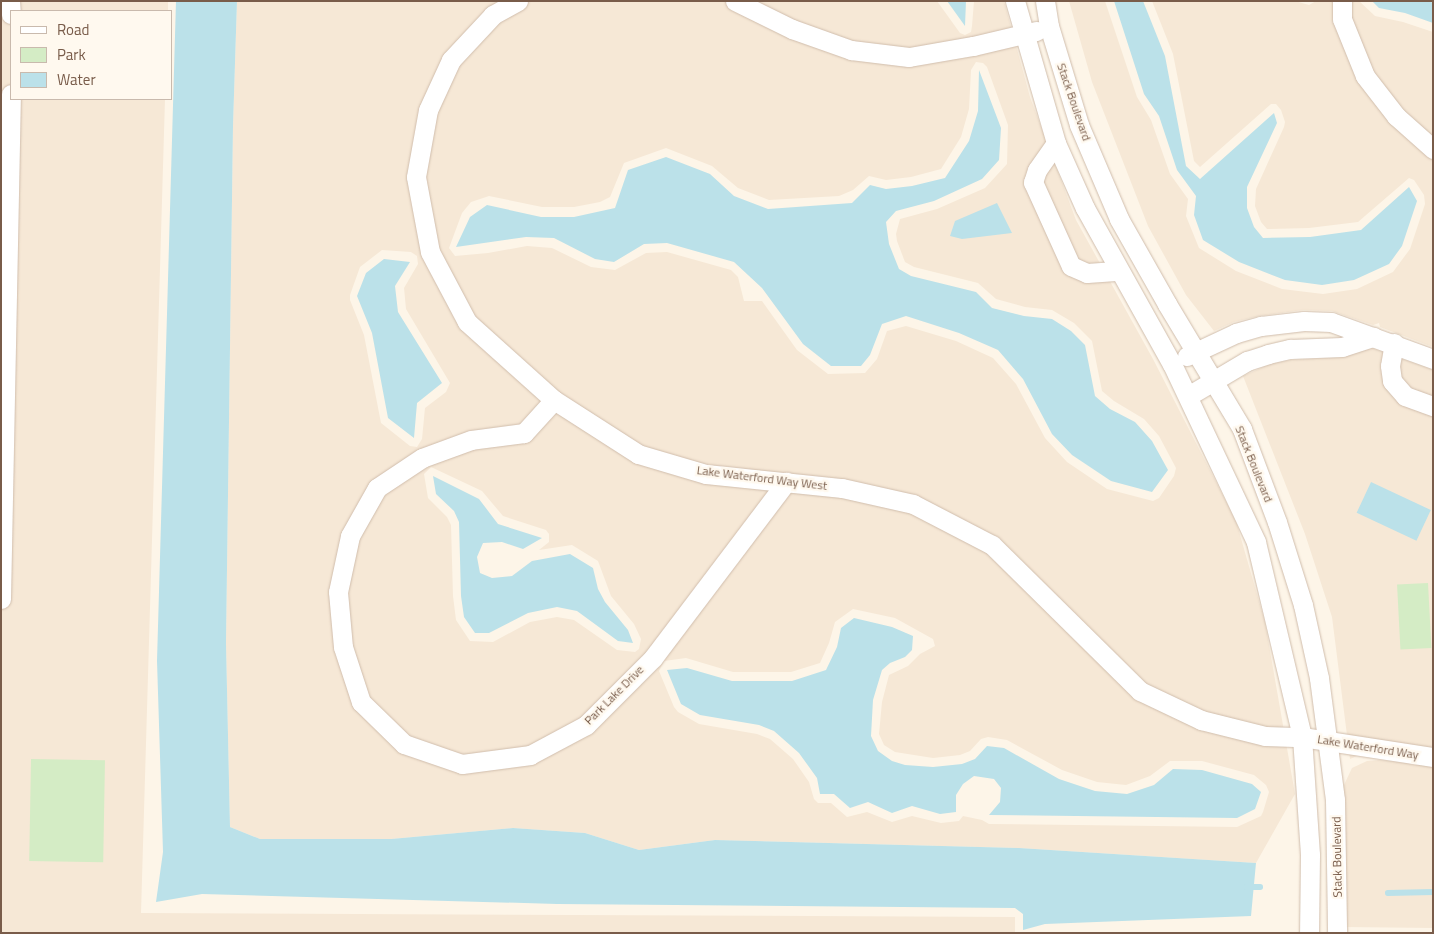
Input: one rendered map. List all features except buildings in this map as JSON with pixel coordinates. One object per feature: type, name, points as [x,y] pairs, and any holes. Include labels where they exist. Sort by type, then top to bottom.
[{"type":"street","name":"Lake Waterford Way West","points":[[518,1],[493,15],[451,60],[428,110],[416,178],[430,252],[467,322],[554,400],[638,454],[706,474],[842,488],[913,504],[992,545],[1140,690],[1201,720],[1265,736],[1302,737]]},
{"type":"street","points":[[735,1],[792,29],[851,50],[910,57],[1024,35],[1049,26]]},
{"type":"street","points":[[1015,1],[1056,143],[1085,208],[1172,364],[1256,542],[1302,737],[1310,855],[1309,933]]},
{"type":"street","name":"Stack Boulevard","points":[[1044,1],[1049,26],[1079,125],[1120,219],[1167,304],[1214,380],[1242,430],[1303,605],[1319,678],[1335,800],[1338,865],[1337,933]]},
{"type":"street","points":[[1342,1],[1342,19],[1365,76],[1396,116],[1433,149]]},
{"type":"street","points":[[1,599],[11,100]]},
{"type":"street","points":[[1056,143],[1037,170],[1033,182],[1071,266],[1087,273],[1119,271]]},
{"type":"street","points":[[1172,364],[1236,332],[1260,326],[1304,321],[1331,322],[1394,343],[1433,359]]},
{"type":"street","points":[[1188,396],[1247,361],[1268,354],[1290,349],[1342,347],[1372,337]]},
{"type":"street","points":[[1394,343],[1390,366],[1392,380],[1405,396],[1433,406]]},
{"type":"street","name":"Park Lake Drive","points":[[554,400],[524,433],[471,440],[422,458],[377,488],[350,536],[338,592],[343,647],[361,702],[404,744],[462,764],[530,755],[586,725],[652,658],[786,482]]},
{"type":"street","name":"Lake Waterford Way","points":[[1302,737],[1433,757]]},
{"type":"shaded area","points":[[1,1],[168,1],[168,10],[10,10],[10,100],[165,100],[141,913],[1015,917],[1015,933],[1,933]]},
{"type":"shaded area","points":[[237,1],[937,1],[960,33],[965,35],[971,32],[974,1],[1004,1],[1030,97],[1076,220],[1153,359],[1236,521],[1265,622],[1295,794],[1256,863],[1019,848],[715,840],[639,850],[585,833],[513,828],[391,839],[260,839],[230,827],[226,643],[233,126]],"holes":[[[976,62],[983,63],[987,67],[1008,125],[1007,164],[985,188],[937,209],[900,219],[896,234],[905,262],[914,267],[978,283],[996,299],[1025,307],[1052,310],[1074,323],[1092,341],[1102,391],[1114,401],[1144,419],[1159,436],[1176,468],[1174,476],[1159,498],[1153,501],[1107,489],[1067,462],[1045,438],[1016,384],[993,358],[956,341],[906,326],[887,331],[877,359],[865,373],[828,374],[797,350],[762,301],[744,301],[738,277],[731,270],[667,252],[646,253],[615,270],[591,267],[552,248],[527,246],[488,253],[455,256],[449,248],[462,213],[471,202],[489,196],[542,207],[574,207],[600,202],[610,197],[624,163],[666,148],[712,166],[738,188],[769,200],[839,196],[853,190],[869,176],[886,180],[911,177],[941,169],[961,137],[969,109],[971,70]],[[382,250],[411,252],[417,256],[418,264],[404,288],[406,309],[450,383],[446,392],[425,408],[422,439],[417,447],[410,446],[381,423],[364,335],[350,300],[360,267]],[[431,467],[482,491],[503,516],[546,530],[549,534],[549,542],[539,550],[572,545],[598,561],[611,596],[634,624],[641,639],[639,649],[635,652],[617,650],[574,620],[557,617],[530,622],[493,642],[470,641],[456,620],[453,596],[451,525],[447,517],[428,498],[424,474]],[[853,609],[895,618],[933,639],[935,646],[920,654],[908,666],[889,675],[882,702],[879,734],[884,745],[895,752],[933,758],[960,755],[970,751],[981,739],[988,737],[1007,740],[1062,770],[1097,782],[1126,785],[1150,776],[1170,761],[1202,761],[1254,775],[1266,785],[1269,792],[1263,812],[1261,816],[1237,827],[989,824],[982,820],[963,816],[959,821],[941,823],[912,816],[892,822],[867,812],[847,817],[831,803],[818,803],[814,799],[809,782],[793,759],[770,739],[757,734],[699,724],[678,712],[674,707],[659,671],[664,661],[686,658],[733,672],[791,672],[820,663],[829,643],[835,622]]]},
{"type":"shaded area","points":[[1069,1],[1105,1],[1137,97],[1151,120],[1170,174],[1188,199],[1186,216],[1199,248],[1236,271],[1282,289],[1323,294],[1357,289],[1393,272],[1410,249],[1425,204],[1424,195],[1414,180],[1409,178],[1358,222],[1309,228],[1267,229],[1261,222],[1255,206],[1256,189],[1284,127],[1285,122],[1281,110],[1276,104],[1271,104],[1200,167],[1194,161],[1173,54],[1152,1],[1295,1],[1309,5],[1316,1],[1359,1],[1375,16],[1403,22],[1433,32],[1433,347],[1380,327],[1379,323],[1373,325],[1332,311],[1303,310],[1259,316],[1234,322],[1214,331],[1186,295],[1148,226],[1092,82]]},
{"type":"shaded area","points":[[1372,348],[1433,370],[1433,757],[1364,753],[1350,759],[1332,617],[1305,534],[1243,376],[1270,364],[1291,360],[1342,357]]},
{"type":"shaded area","points":[[1380,760],[1433,766],[1433,928],[1343,927],[1341,795],[1352,768],[1367,761]]},
{"type":"green space","points":[[1428,583],[1431,648],[1400,650],[1397,585]]},
{"type":"green space","points":[[31,759],[105,760],[103,862],[29,861]]},
{"type":"water","points":[[176,1],[237,1],[233,126],[226,643],[230,827],[260,839],[391,839],[513,828],[585,833],[639,850],[715,840],[1019,848],[1256,863],[1251,916],[1045,924],[1023,930],[1023,914],[1015,908],[557,904],[202,894],[156,902],[163,852],[157,661]]},
{"type":"water","points":[[947,1],[966,1],[965,26]]},
{"type":"water","points":[[1114,1],[1143,1],[1165,56],[1186,166],[1200,179],[1274,113],[1277,123],[1247,187],[1247,208],[1254,227],[1263,238],[1310,237],[1361,230],[1409,187],[1417,201],[1402,246],[1389,264],[1354,280],[1322,285],[1285,280],[1239,262],[1203,240],[1194,215],[1196,196],[1177,170],[1159,116],[1144,94]]},
{"type":"water","points":[[1372,1],[1429,1],[1433,3],[1433,23],[1405,13],[1379,8]]},
{"type":"water","points":[[979,70],[1001,128],[999,160],[982,179],[934,201],[896,211],[886,222],[889,244],[899,269],[911,276],[976,292],[992,308],[1024,316],[1052,319],[1071,331],[1085,345],[1095,396],[1110,409],[1135,422],[1152,441],[1168,470],[1152,492],[1111,481],[1072,455],[1052,434],[1023,379],[998,350],[959,333],[906,316],[882,324],[870,355],[861,366],[831,366],[803,344],[762,288],[734,262],[667,243],[644,244],[614,262],[595,259],[554,238],[526,237],[456,247],[470,217],[487,205],[541,217],[574,217],[615,208],[628,170],[666,157],[710,174],[734,196],[768,209],[852,203],[870,185],[886,189],[912,186],[945,178],[969,141],[978,111]]},
{"type":"water","points":[[997,203],[1012,233],[962,239],[950,236],[955,221]]},
{"type":"water","points":[[384,259],[410,262],[395,286],[398,312],[442,383],[417,403],[414,438],[388,418],[372,333],[357,296],[366,273]]},
{"type":"water","points":[[433,476],[479,499],[498,524],[542,538],[523,549],[502,542],[483,543],[477,557],[480,573],[492,578],[512,576],[532,561],[570,554],[593,568],[598,589],[605,602],[628,630],[633,643],[618,641],[577,611],[557,607],[528,613],[489,633],[475,633],[464,617],[461,596],[459,522],[454,511],[436,494]]},
{"type":"water","points":[[1371,482],[1431,510],[1416,541],[1357,513]]},
{"type":"water","points":[[854,618],[892,627],[913,636],[912,650],[905,657],[890,663],[882,670],[873,700],[871,736],[878,751],[892,761],[905,765],[933,767],[962,764],[975,759],[987,746],[1004,748],[1059,779],[1095,791],[1127,794],[1154,785],[1173,769],[1202,770],[1252,784],[1261,792],[1255,809],[1237,818],[989,815],[1000,802],[1001,788],[994,779],[974,776],[963,784],[956,795],[956,812],[940,814],[912,806],[892,813],[868,802],[850,808],[834,794],[820,794],[817,778],[799,753],[774,731],[759,725],[700,715],[681,704],[667,670],[687,668],[732,681],[792,681],[826,670],[837,647],[841,628]]},
{"type":"waterway","points":[[1247,887],[1260,887]]},
{"type":"waterway","points":[[1388,893],[1433,892]]}]
